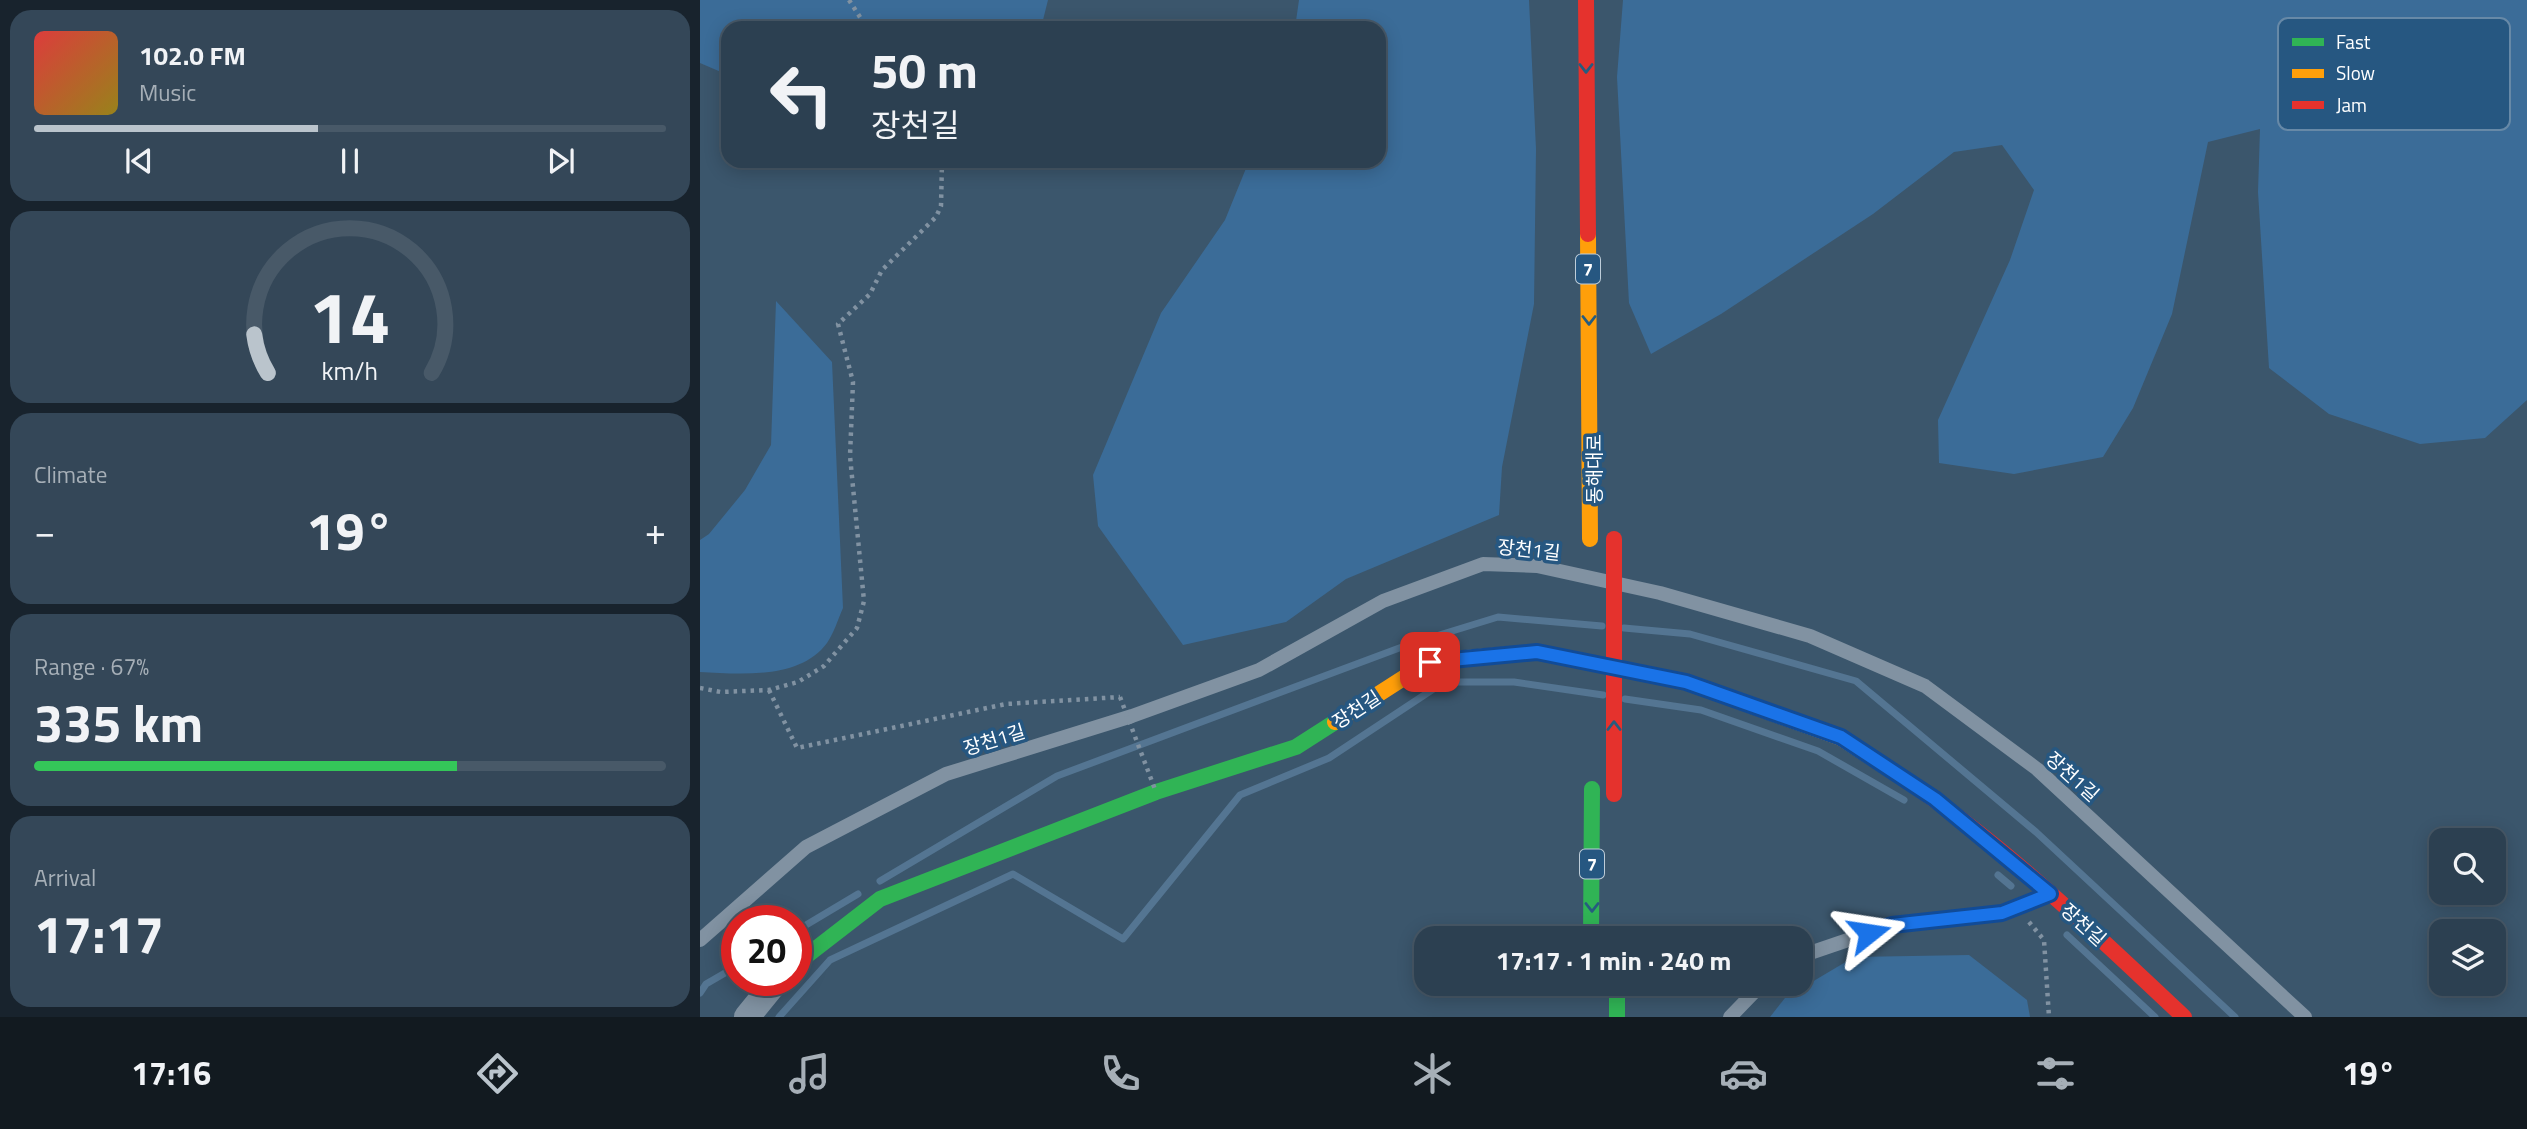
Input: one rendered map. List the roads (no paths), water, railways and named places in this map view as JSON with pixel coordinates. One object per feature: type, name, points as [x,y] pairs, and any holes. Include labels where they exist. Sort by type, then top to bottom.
[{"type":"street","name":"동해대로","points":[[1586,0],[1591,595]]},
{"type":"street","points":[[1614,532],[1614,801]]},
{"type":"street","points":[[1591,650],[1591,678]]},
{"type":"street","name":"장천길","points":[[812,952],[880,899],[1156,792],[1296,747],[1430,662],[1537,652],[1686,682],[1841,737],[1935,799],[2050,894],[2184,1017]]},
{"type":"street","name":"7","points":[[1591,926],[1592,782]]},
{"type":"street","points":[[747,1017],[764,996]]},
{"type":"street","points":[[1617,996],[1618,1017]]},
{"type":"lane","name":"장천1길","points":[[700,940],[806,847],[946,775],[1132,716],[1259,670],[1383,601],[1483,564],[1537,566],[1660,593],[1810,636],[1925,686],[2037,769],[2305,1017]]},
{"type":"lane","points":[[1813,953],[1892,925],[2002,913],[2050,894]]},
{"type":"lane","points":[[1730,1017],[1750,996]]},
{"type":"waterway","points":[[880,881],[1057,776],[1410,644],[1498,617],[1602,626]]},
{"type":"waterway","points":[[1624,628],[1690,634],[1856,681],[2036,832],[2235,1017]]},
{"type":"waterway","points":[[779,1017],[830,960],[1013,874],[1123,939],[1240,795],[1329,758],[1444,682],[1514,682],[1603,695]]},
{"type":"waterway","points":[[1625,699],[1701,710],[1818,751],[1904,800]]},
{"type":"waterway","points":[[1998,875],[2011,886]]},
{"type":"waterway","points":[[812,921],[858,894]]},
{"type":"waterway","points":[[2067,935],[2155,1017]]},
{"type":"waterway","points":[[700,993],[706,984],[721,975]]}]
